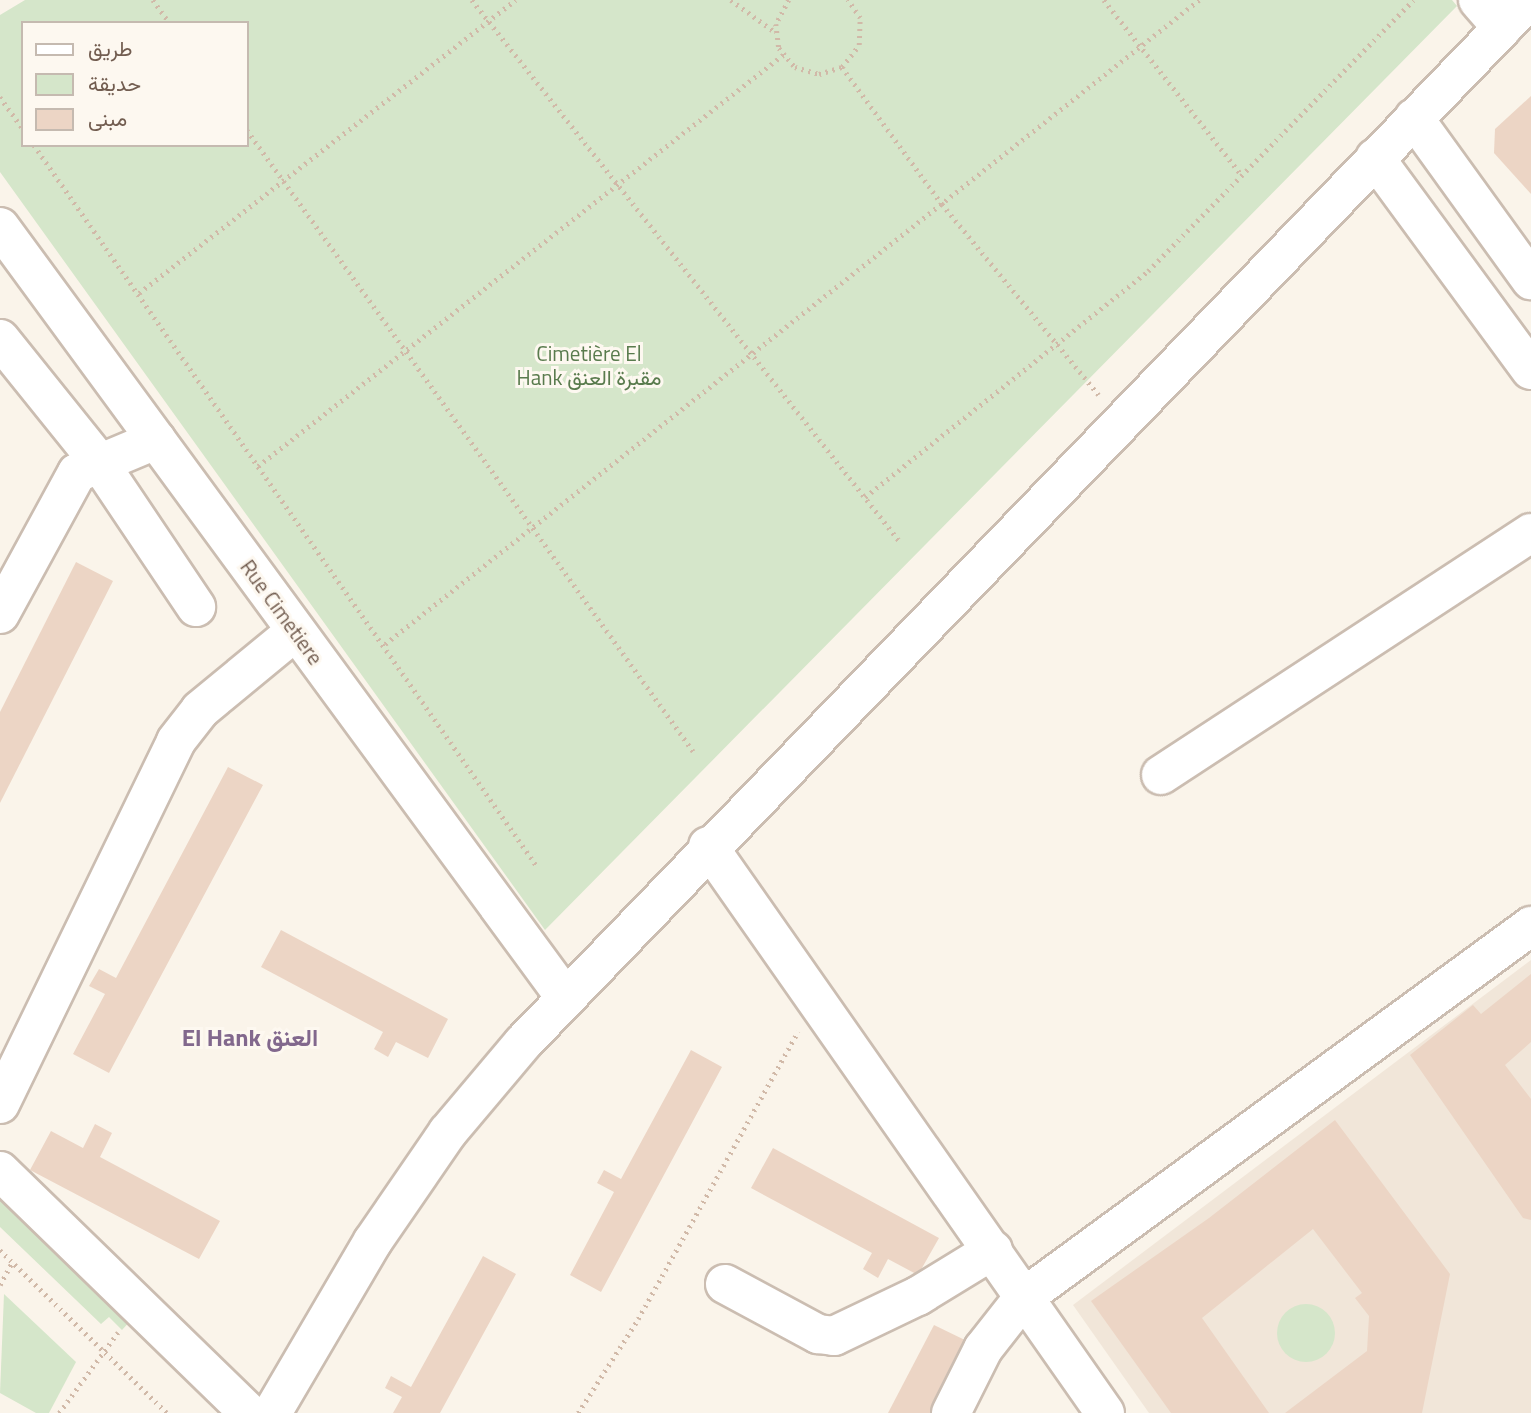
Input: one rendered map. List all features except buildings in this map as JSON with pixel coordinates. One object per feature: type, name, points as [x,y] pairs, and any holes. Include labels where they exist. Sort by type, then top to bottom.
[{"type":"street","points":[[272,1413],[373,1241],[441,1143],[565,997],[1414,118],[1490,14],[1529,0]]},
{"type":"street","points":[[1414,118],[1531,280]]},
{"type":"street","points":[[1375,158],[1531,370]]},
{"type":"street","name":"Rue Cimetiere","points":[[0,227],[565,997]]},
{"type":"street","points":[[0,339],[98,461],[196,607]]},
{"type":"street","points":[[0,614],[68,486],[84,467],[156,440]]},
{"type":"street","points":[[1161,775],[1531,533]]},
{"type":"street","points":[[0,1104],[177,740],[200,710],[296,632]]},
{"type":"street","points":[[708,846],[1105,1413]]},
{"type":"street","points":[[951,1413],[983,1349],[1023,1298],[1531,926]]},
{"type":"street","points":[[0,1171],[146,1316],[249,1413]]},
{"type":"street","points":[[725,1284],[818,1334],[834,1336],[918,1296],[993,1250]]},
{"type":"path","points":[[153,0],[169,21]]},
{"type":"path","points":[[472,0],[901,543]]},
{"type":"path","points":[[139,293],[516,0]]},
{"type":"path","points":[[731,0],[775,32]]},
{"type":"path","points":[[789,0],[778,16],[775,32],[783,55],[810,73],[842,67],[855,54],[861,36],[859,18],[850,0]]},
{"type":"path","points":[[1104,0],[1241,174]]},
{"type":"path","points":[[385,644],[1199,0]]},
{"type":"path","points":[[864,497],[1148,271],[1413,0]]},
{"type":"path","points":[[258,466],[783,55]]},
{"type":"path","points":[[842,67],[942,204],[1119,421]]},
{"type":"path","points":[[0,97],[21,126]]},
{"type":"path","points":[[248,131],[693,751]]},
{"type":"path","points":[[35,147],[385,644],[536,865]]},
{"type":"path","points":[[579,1413],[639,1319],[816,999]]},
{"type":"path","points":[[0,1250],[167,1413]]},
{"type":"path","points":[[0,1285],[12,1262]]},
{"type":"path","points":[[59,1413],[119,1331],[125,1337],[146,1316]]},
{"type":"shaded area","points":[[1531,960],[1531,1413],[1149,1413],[1073,1305]]},
{"type":"green space","name":"Cimetière El Hank مقبرة العنق","points":[[25,0],[1452,0],[1457,6],[545,930],[0,172],[0,15]]},
{"type":"green space","points":[[0,1191],[133,1318],[122,1330],[109,1317],[101,1324],[0,1227]]},
{"type":"green space","points":[[4,1294],[76,1362],[49,1413],[36,1413],[0,1393]]},
{"type":"green space","points":[[1306,1304],[1317,1306],[1330,1317],[1335,1333],[1333,1344],[1322,1357],[1306,1362],[1295,1360],[1282,1349],[1277,1333],[1279,1322],[1290,1309]]},
{"type":"district","name":"El Hank العنق","points":[[250,1038]]}]
